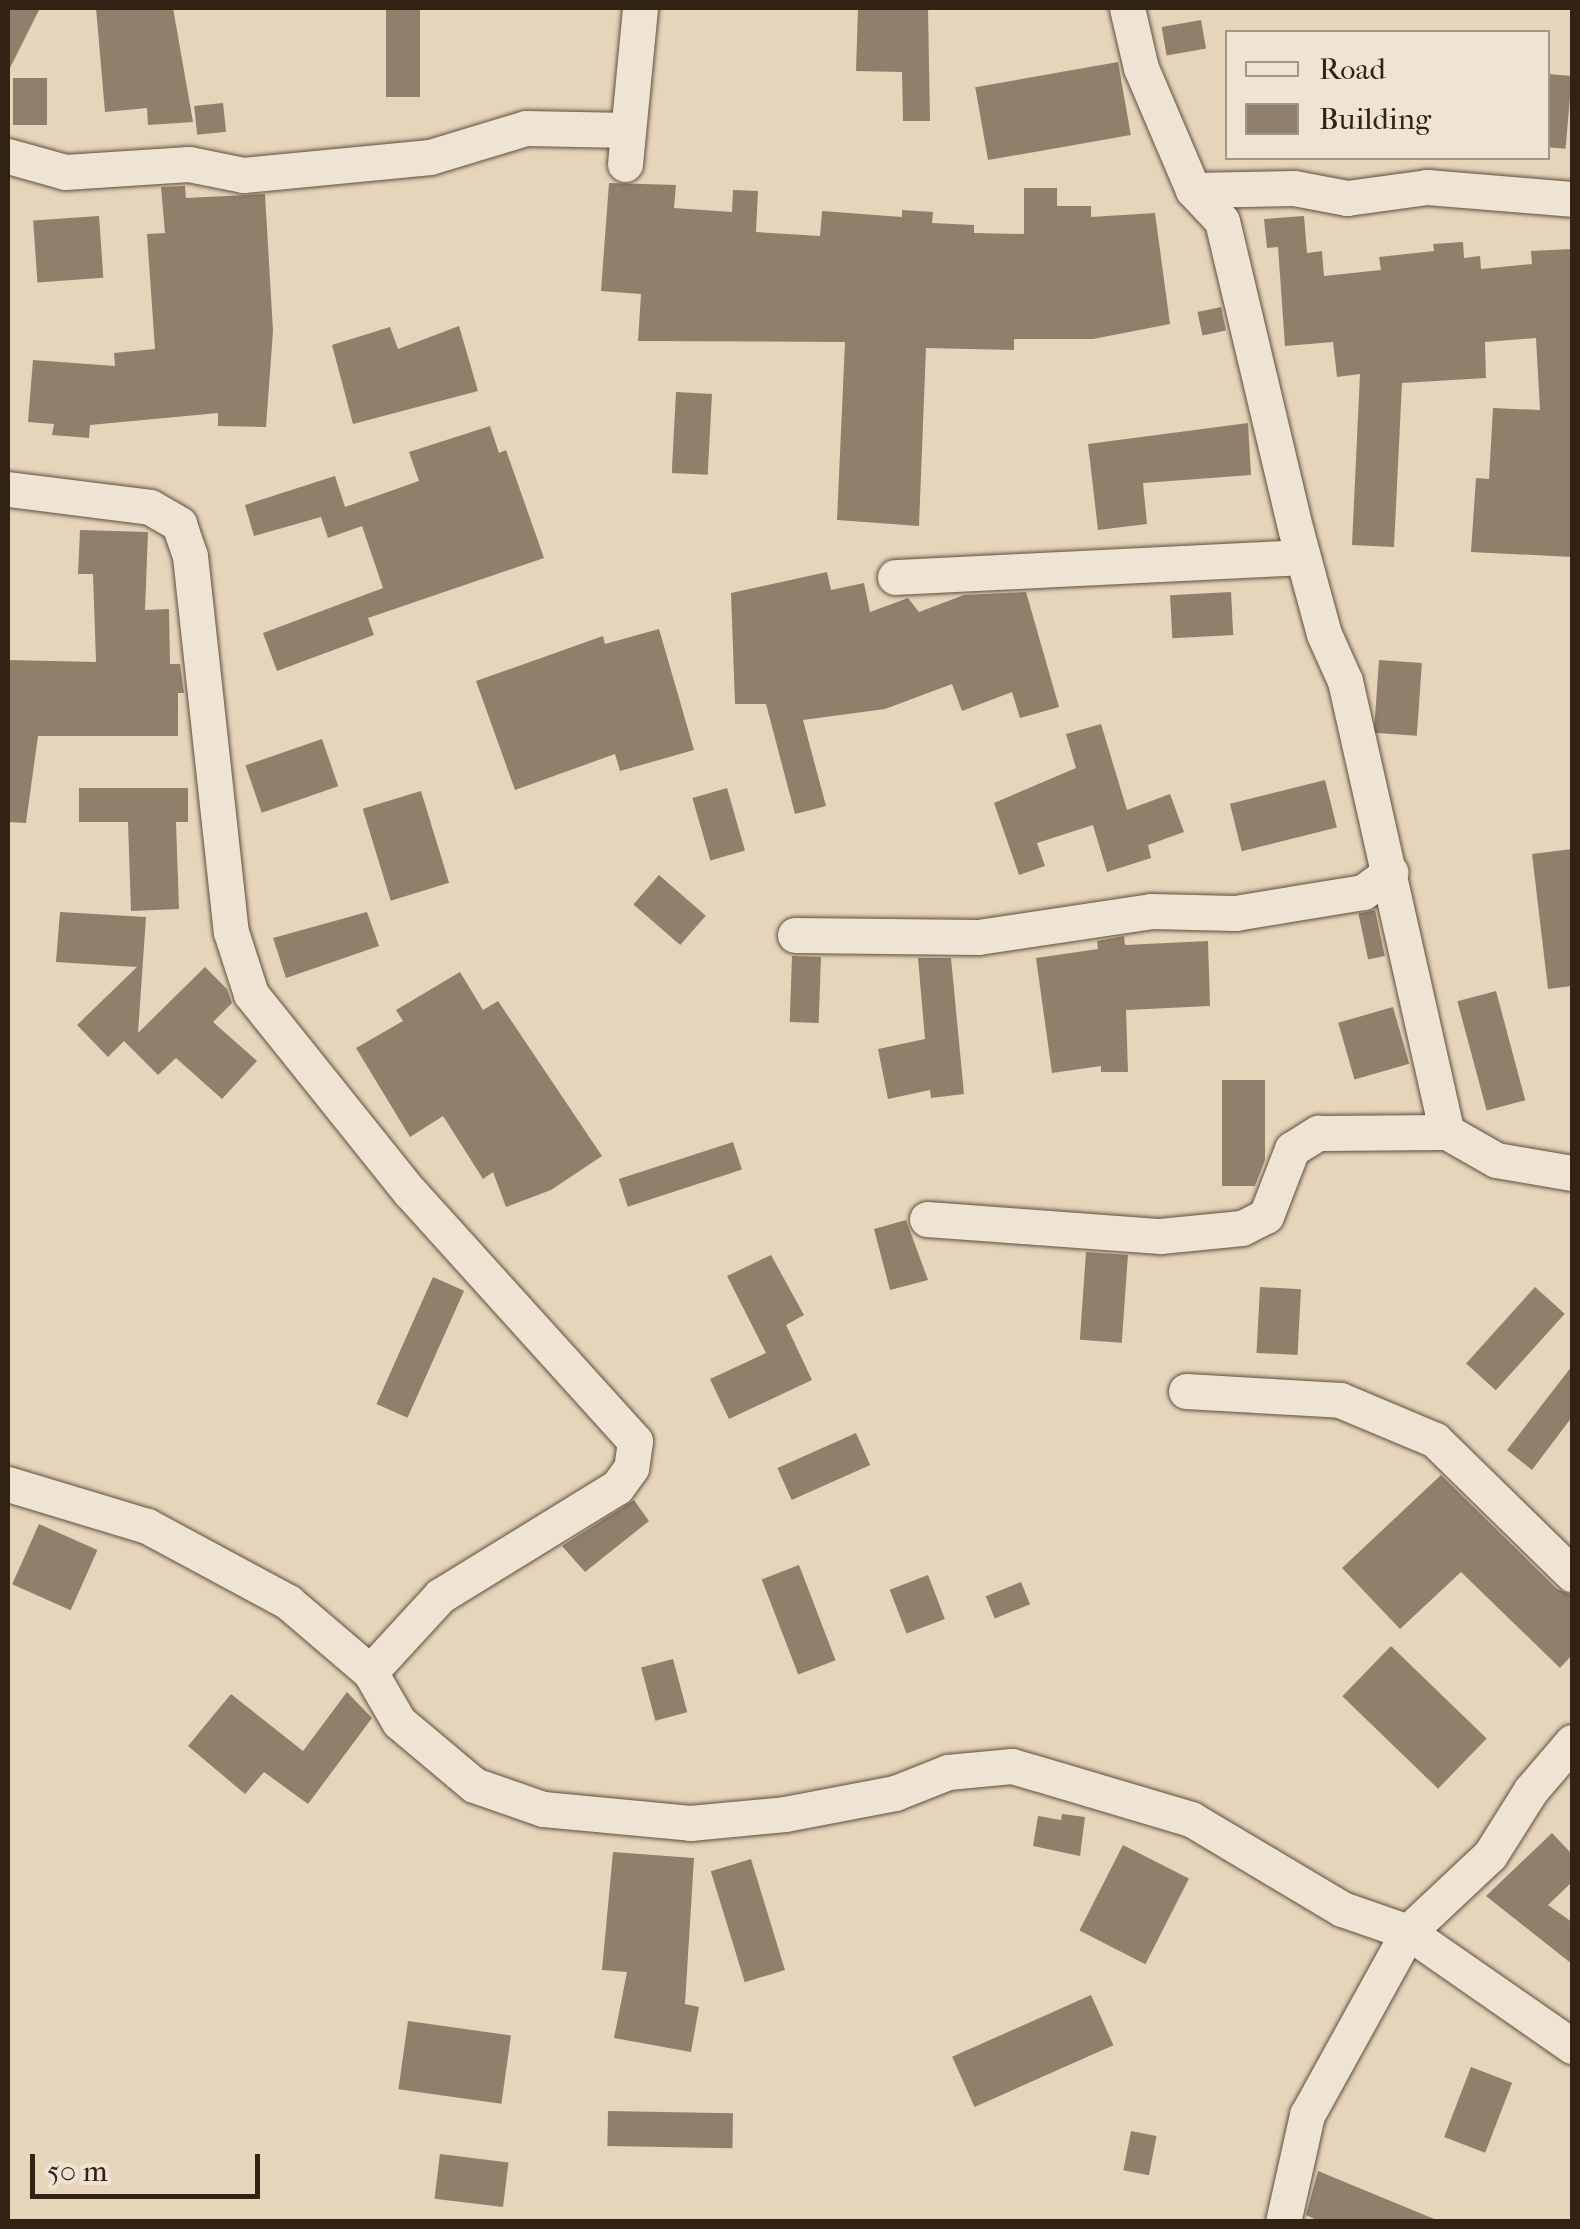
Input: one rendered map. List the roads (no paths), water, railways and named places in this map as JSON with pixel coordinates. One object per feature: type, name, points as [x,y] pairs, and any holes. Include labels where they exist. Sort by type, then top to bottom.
[{"type":"street","points":[[8,156],[65,172],[189,164],[261,174],[430,157],[526,128],[627,147],[640,8]]},
{"type":"street","points":[[1127,8],[1141,68],[1192,190],[1222,222],[1303,557],[1344,681],[1391,872],[1447,1132]]},
{"type":"street","points":[[1192,190],[1294,188],[1347,198],[1427,187],[1572,199]]},
{"type":"street","points":[[8,489],[150,507],[178,524],[190,556],[231,932],[251,994],[408,1191],[634,1441],[631,1468],[617,1487],[440,1596],[370,1672]]},
{"type":"street","points":[[896,577],[1303,557]]},
{"type":"street","points":[[795,935],[978,937],[1151,911],[1235,914],[1364,892],[1391,872]]},
{"type":"street","points":[[926,1219],[1160,1236],[1242,1228],[1266,1216],[1292,1149],[1318,1133],[1447,1132],[1496,1160],[1572,1173]]},
{"type":"street","points":[[1186,1391],[1340,1400],[1435,1440],[1572,1574]]},
{"type":"street","points":[[8,1484],[147,1526],[288,1602],[370,1672],[398,1722],[474,1784],[543,1809],[690,1823],[785,1814],[894,1792],[948,1772],[1012,1766],[1191,1819],[1342,1910],[1408,1932],[1572,2046]]},
{"type":"street","points":[[1283,2222],[1306,2115],[1408,1932],[1490,1855],[1531,1790],[1572,1742]]}]
